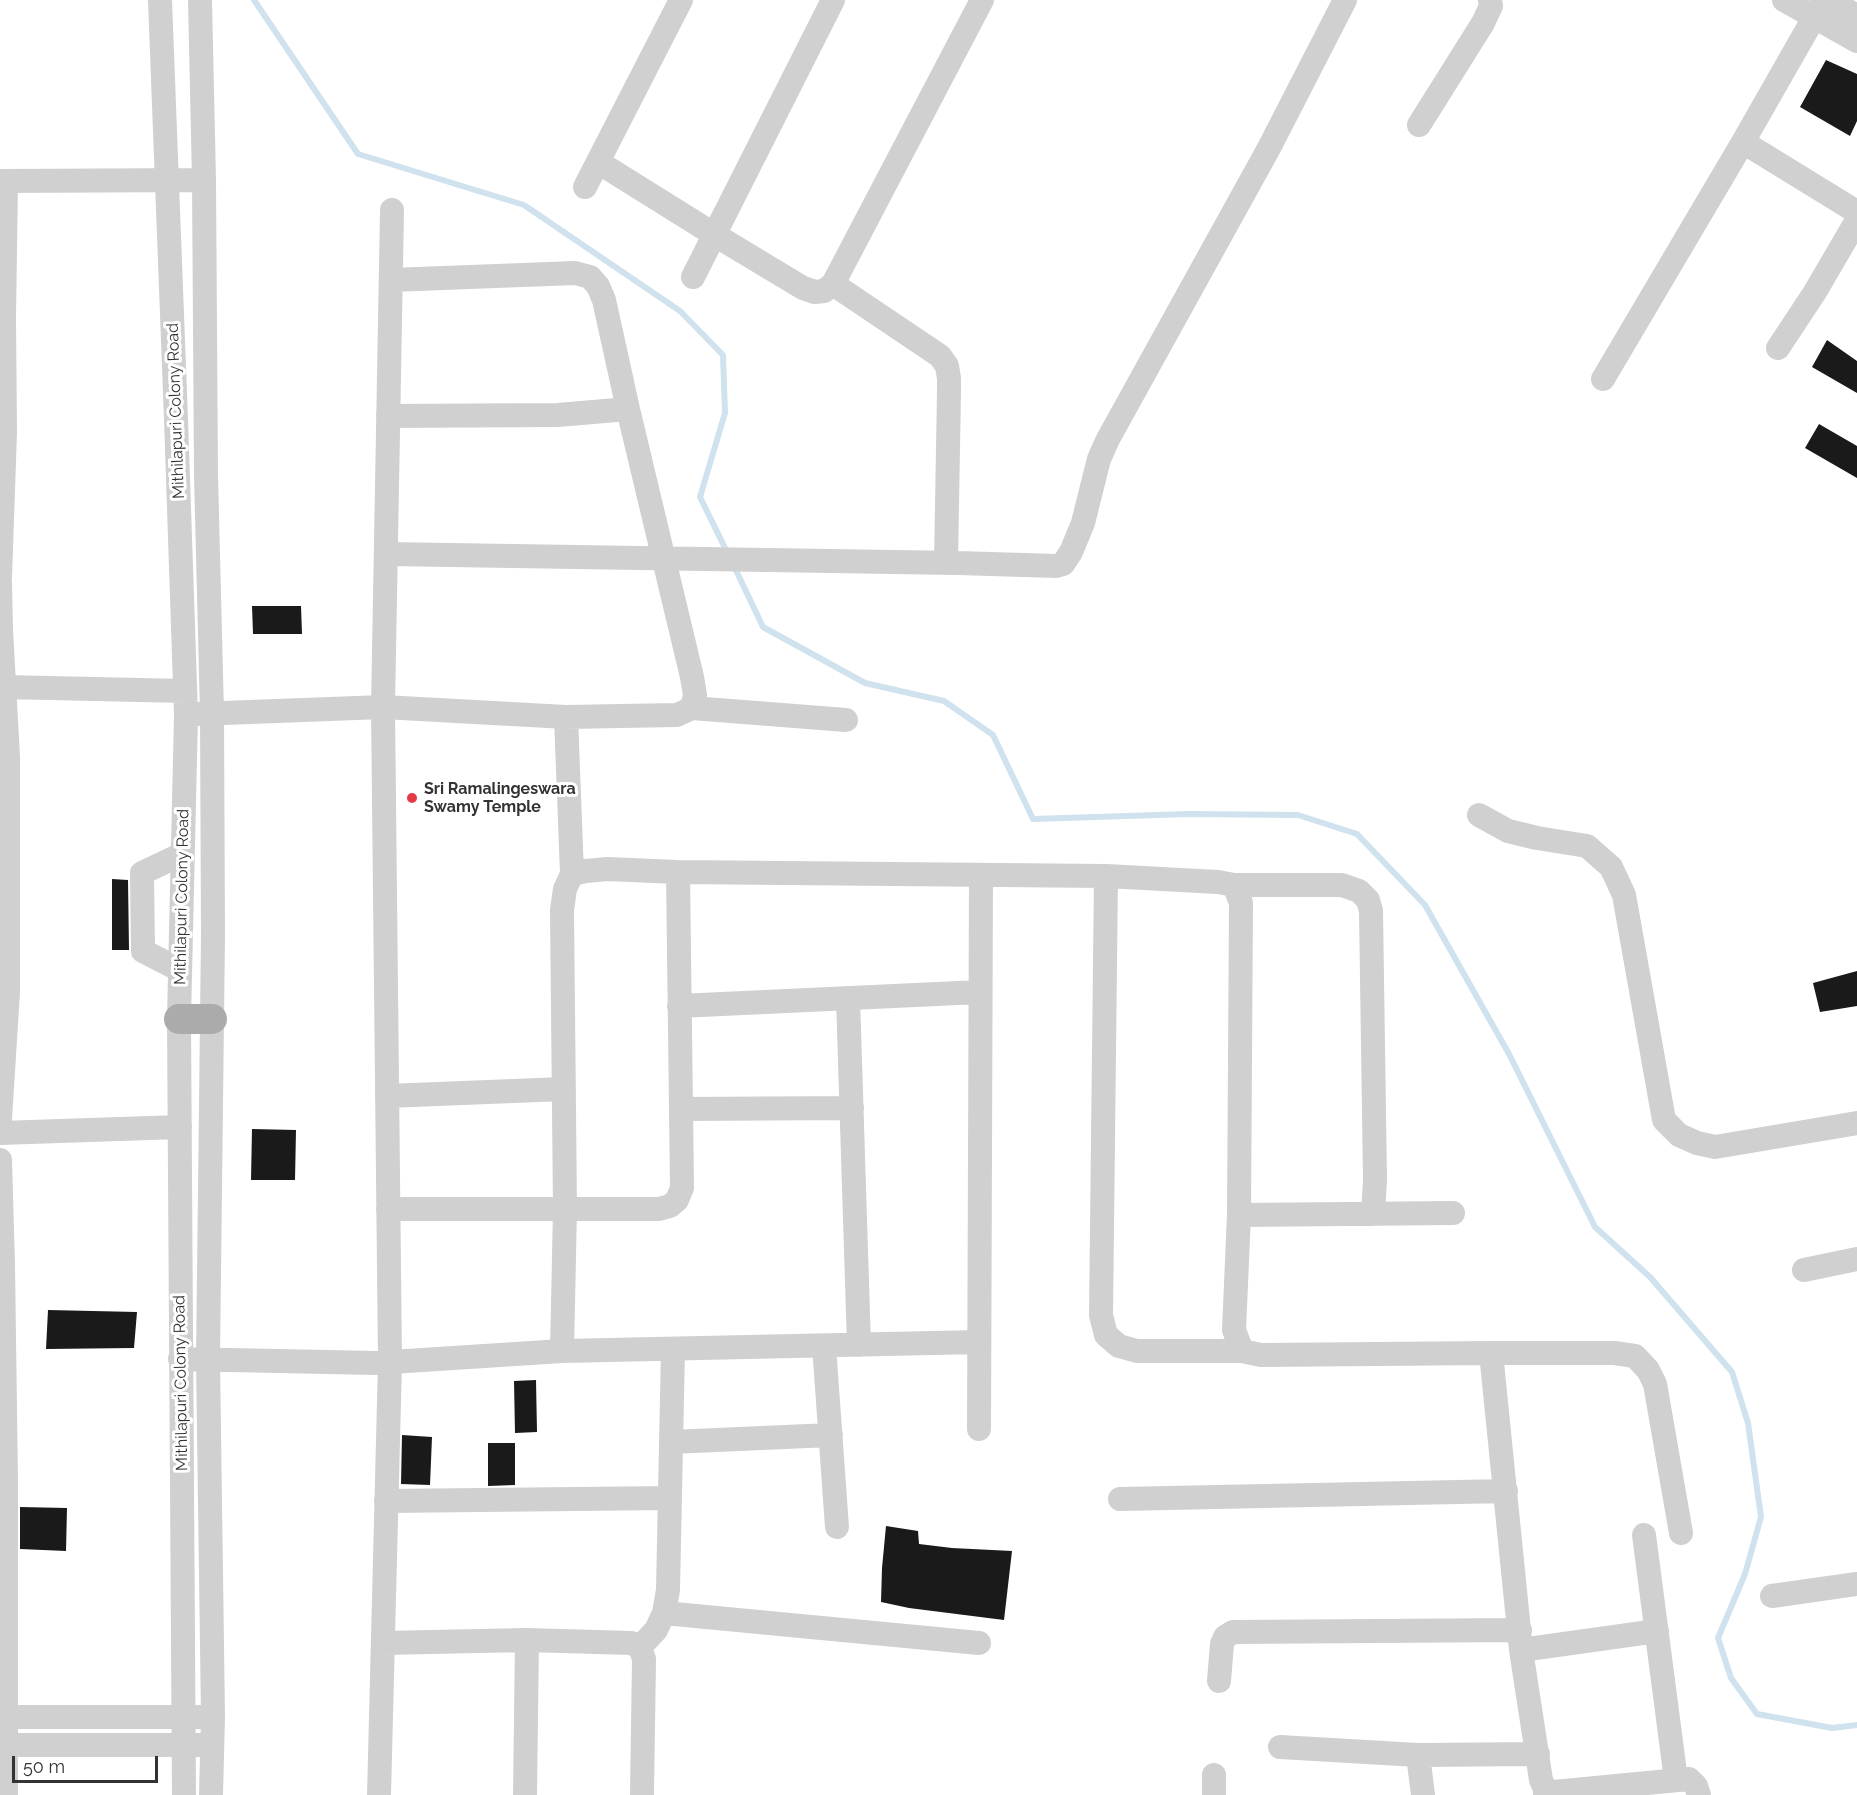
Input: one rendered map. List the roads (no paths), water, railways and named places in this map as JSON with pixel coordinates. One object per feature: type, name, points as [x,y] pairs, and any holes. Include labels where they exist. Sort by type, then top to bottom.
[{"type":"main road","points":[[179,1019],[212,1019]]},
{"type":"street","name":"Mithilapuri Colony Road","points":[[160,0],[186,715],[179,1019],[184,1795]]},
{"type":"street","name":"Mithilapuri Colony Road","points":[[200,0],[206,475],[212,713],[212,1019],[208,1359],[213,1718],[211,1795]]},
{"type":"street","points":[[585,187],[681,0]]},
{"type":"street","points":[[693,277],[833,0]]},
{"type":"street","points":[[598,162],[803,288],[815,292],[825,291],[833,284],[982,0]]},
{"type":"street","points":[[386,554],[1056,566],[1063,564],[1071,552],[1083,523],[1099,459],[1108,440],[1269,148],[1345,0]]},
{"type":"street","points":[[1419,125],[1483,23],[1491,6],[1490,0]]},
{"type":"street","points":[[1784,0],[1823,6],[1857,16]]},
{"type":"street","points":[[1823,6],[1857,41]]},
{"type":"street","points":[[1604,379],[1823,6]]},
{"type":"street","points":[[1743,142],[1857,212]]},
{"type":"street","points":[[0,577],[5,432],[2,319],[3,181],[204,180]]},
{"type":"street","points":[[379,1795],[390,1362],[383,707],[392,210]]},
{"type":"street","points":[[1779,348],[1815,292],[1857,219]]},
{"type":"street","points":[[391,280],[575,273],[590,277],[598,286],[604,300],[692,677],[695,695],[692,708]]},
{"type":"street","points":[[833,284],[940,356],[947,366],[949,384],[946,563]]},
{"type":"street","points":[[388,416],[558,415],[628,409]]},
{"type":"street","points":[[0,582],[0,630],[4,687],[4,992],[0,1119]]},
{"type":"street","points":[[4,687],[185,691]]},
{"type":"street","points":[[186,715],[383,707],[566,717],[677,715],[692,708],[846,720]]},
{"type":"street","points":[[562,1351],[565,1209],[562,910],[565,889],[572,874],[566,717]]},
{"type":"street","points":[[1479,815],[1508,831],[1587,846],[1611,867],[1624,895],[1664,1120],[1679,1135],[1697,1143],[1715,1147],[1857,1123]]},
{"type":"street","points":[[180,970],[143,951],[142,873],[182,854]]},
{"type":"street","points":[[572,874],[607,869],[678,872],[1106,876],[1218,882],[1234,885],[1342,885],[1359,891],[1368,900],[1371,911],[1375,1180],[1373,1215]]},
{"type":"street","points":[[388,1209],[659,1209],[670,1206],[677,1200],[682,1188],[678,872]]},
{"type":"street","points":[[979,1429],[981,875]]},
{"type":"street","points":[[1106,876],[1101,1315],[1106,1335],[1119,1346],[1137,1351],[1242,1351],[1262,1355],[1614,1353],[1635,1356],[1648,1370],[1655,1384],[1681,1533]]},
{"type":"street","points":[[1234,885],[1241,903],[1239,1215],[1234,1330],[1242,1351]]},
{"type":"street","points":[[679,1006],[980,992]]},
{"type":"street","points":[[848,998],[859,1345]]},
{"type":"street","points":[[387,1096],[564,1089]]},
{"type":"street","points":[[681,1109],[852,1108]]},
{"type":"street","points":[[0,1133],[180,1126]]},
{"type":"street","points":[[0,1160],[3,1745],[6,1795]]},
{"type":"street","points":[[1239,1215],[1453,1213]]},
{"type":"street","points":[[1804,1270],[1857,1259]]},
{"type":"street","points":[[180,1359],[390,1362],[562,1351],[979,1342]]},
{"type":"street","points":[[824,1346],[837,1527]]},
{"type":"street","points":[[640,1647],[656,1630],[664,1613],[668,1590],[673,1349]]},
{"type":"street","points":[[1491,1353],[1521,1640],[1541,1780],[1545,1792],[1689,1779],[1696,1786],[1699,1795]]},
{"type":"street","points":[[671,1442],[831,1435]]},
{"type":"street","points":[[1120,1498],[1506,1491]]},
{"type":"street","points":[[386,1501],[670,1498]]},
{"type":"street","points":[[1644,1535],[1676,1780]]},
{"type":"street","points":[[1773,1596],[1857,1584]]},
{"type":"street","points":[[664,1613],[979,1643]]},
{"type":"street","points":[[1219,1681],[1222,1644],[1225,1637],[1233,1632],[1521,1640],[1657,1631]]},
{"type":"street","points":[[383,1643],[527,1640],[631,1643],[640,1647],[644,1659],[642,1795]]},
{"type":"street","points":[[525,1795],[527,1640]]},
{"type":"street","points":[[3,1717],[213,1718]]},
{"type":"street","points":[[3,1745],[212,1745]]},
{"type":"street","points":[[1280,1747],[1418,1755],[1538,1754]]},
{"type":"street","points":[[1418,1755],[1423,1795]]},
{"type":"waterway","points":[[254,0],[358,154],[524,205],[680,311],[723,355],[725,413],[700,497],[727,552]]},
{"type":"waterway","points":[[733,564],[763,627],[865,683],[944,701],[993,735],[1033,819],[1189,814],[1298,815],[1357,834],[1425,905],[1509,1054],[1595,1227],[1650,1277],[1732,1372],[1748,1423],[1761,1517],[1745,1574],[1718,1638],[1731,1678],[1757,1714],[1832,1728],[1857,1725]]},
{"type":"place","name":"Sri Ramalingeswara Swamy Temple","points":[[412,798]]}]
